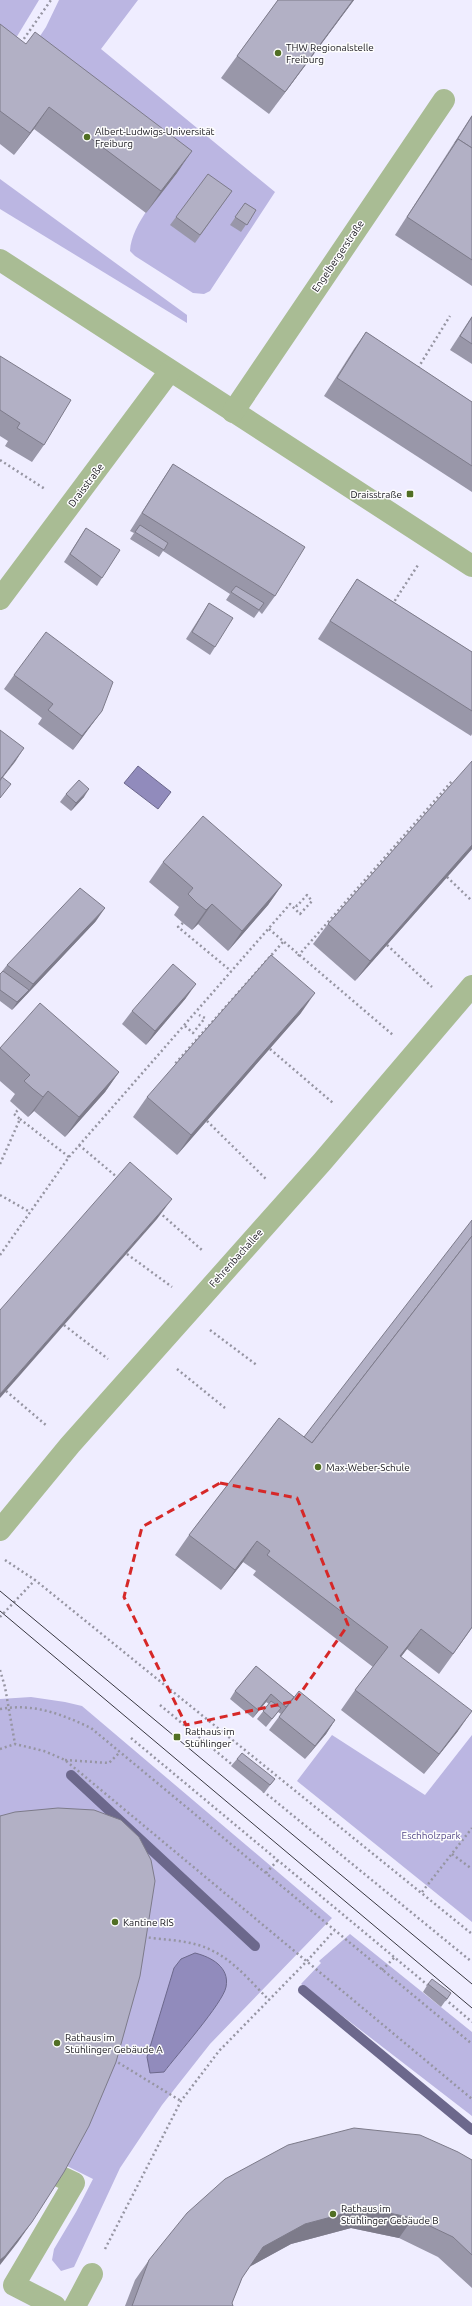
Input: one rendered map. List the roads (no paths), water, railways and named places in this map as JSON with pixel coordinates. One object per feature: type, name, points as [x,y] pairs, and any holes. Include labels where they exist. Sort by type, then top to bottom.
[{"type":"street","name":"Engelbergerstraße","points":[[233,412],[444,100]]},
{"type":"street","points":[[0,260],[472,566]]},
{"type":"street","name":"Draisstraße","points":[[0,599],[170,371]]},
{"type":"street","name":"Fehrenbachallee","points":[[0,1530],[70,1445],[356,1122],[472,986]]},
{"type":"street","points":[[56,2306],[14,2286],[74,2183],[59,2176]]},
{"type":"street","points":[[75,2306],[92,2274]]},
{"type":"waterway","points":[[71,1775],[255,1946]]},
{"type":"waterway","points":[[303,1990],[472,2130]]},
{"type":"tram line","points":[[0,1591],[472,1984]]},
{"type":"tram line","points":[[0,1611],[472,2008]]},
{"type":"place","name":"THW Regionalstelle Freiburg","points":[[278,53]]},
{"type":"place","name":"Albert-Ludwigs-Universität Freiburg","points":[[87,137]]},
{"type":"place","name":"Draisstraße","points":[[410,494]]},
{"type":"place","name":"Max-Weber-Schule","points":[[318,1467]]},
{"type":"place","name":"Rathaus im Stühlinger","points":[[177,1737]]},
{"type":"place","name":"Kantine RIS","points":[[115,1922]]},
{"type":"place","name":"Rathaus im Stühlinger Gebäude A","points":[[57,2043]]},
{"type":"place","name":"Rathaus im Stühlinger Gebäude B","points":[[333,2214]]},
{"type":"park label","name":"Eschholzpark","points":[[431,1835]]}]
